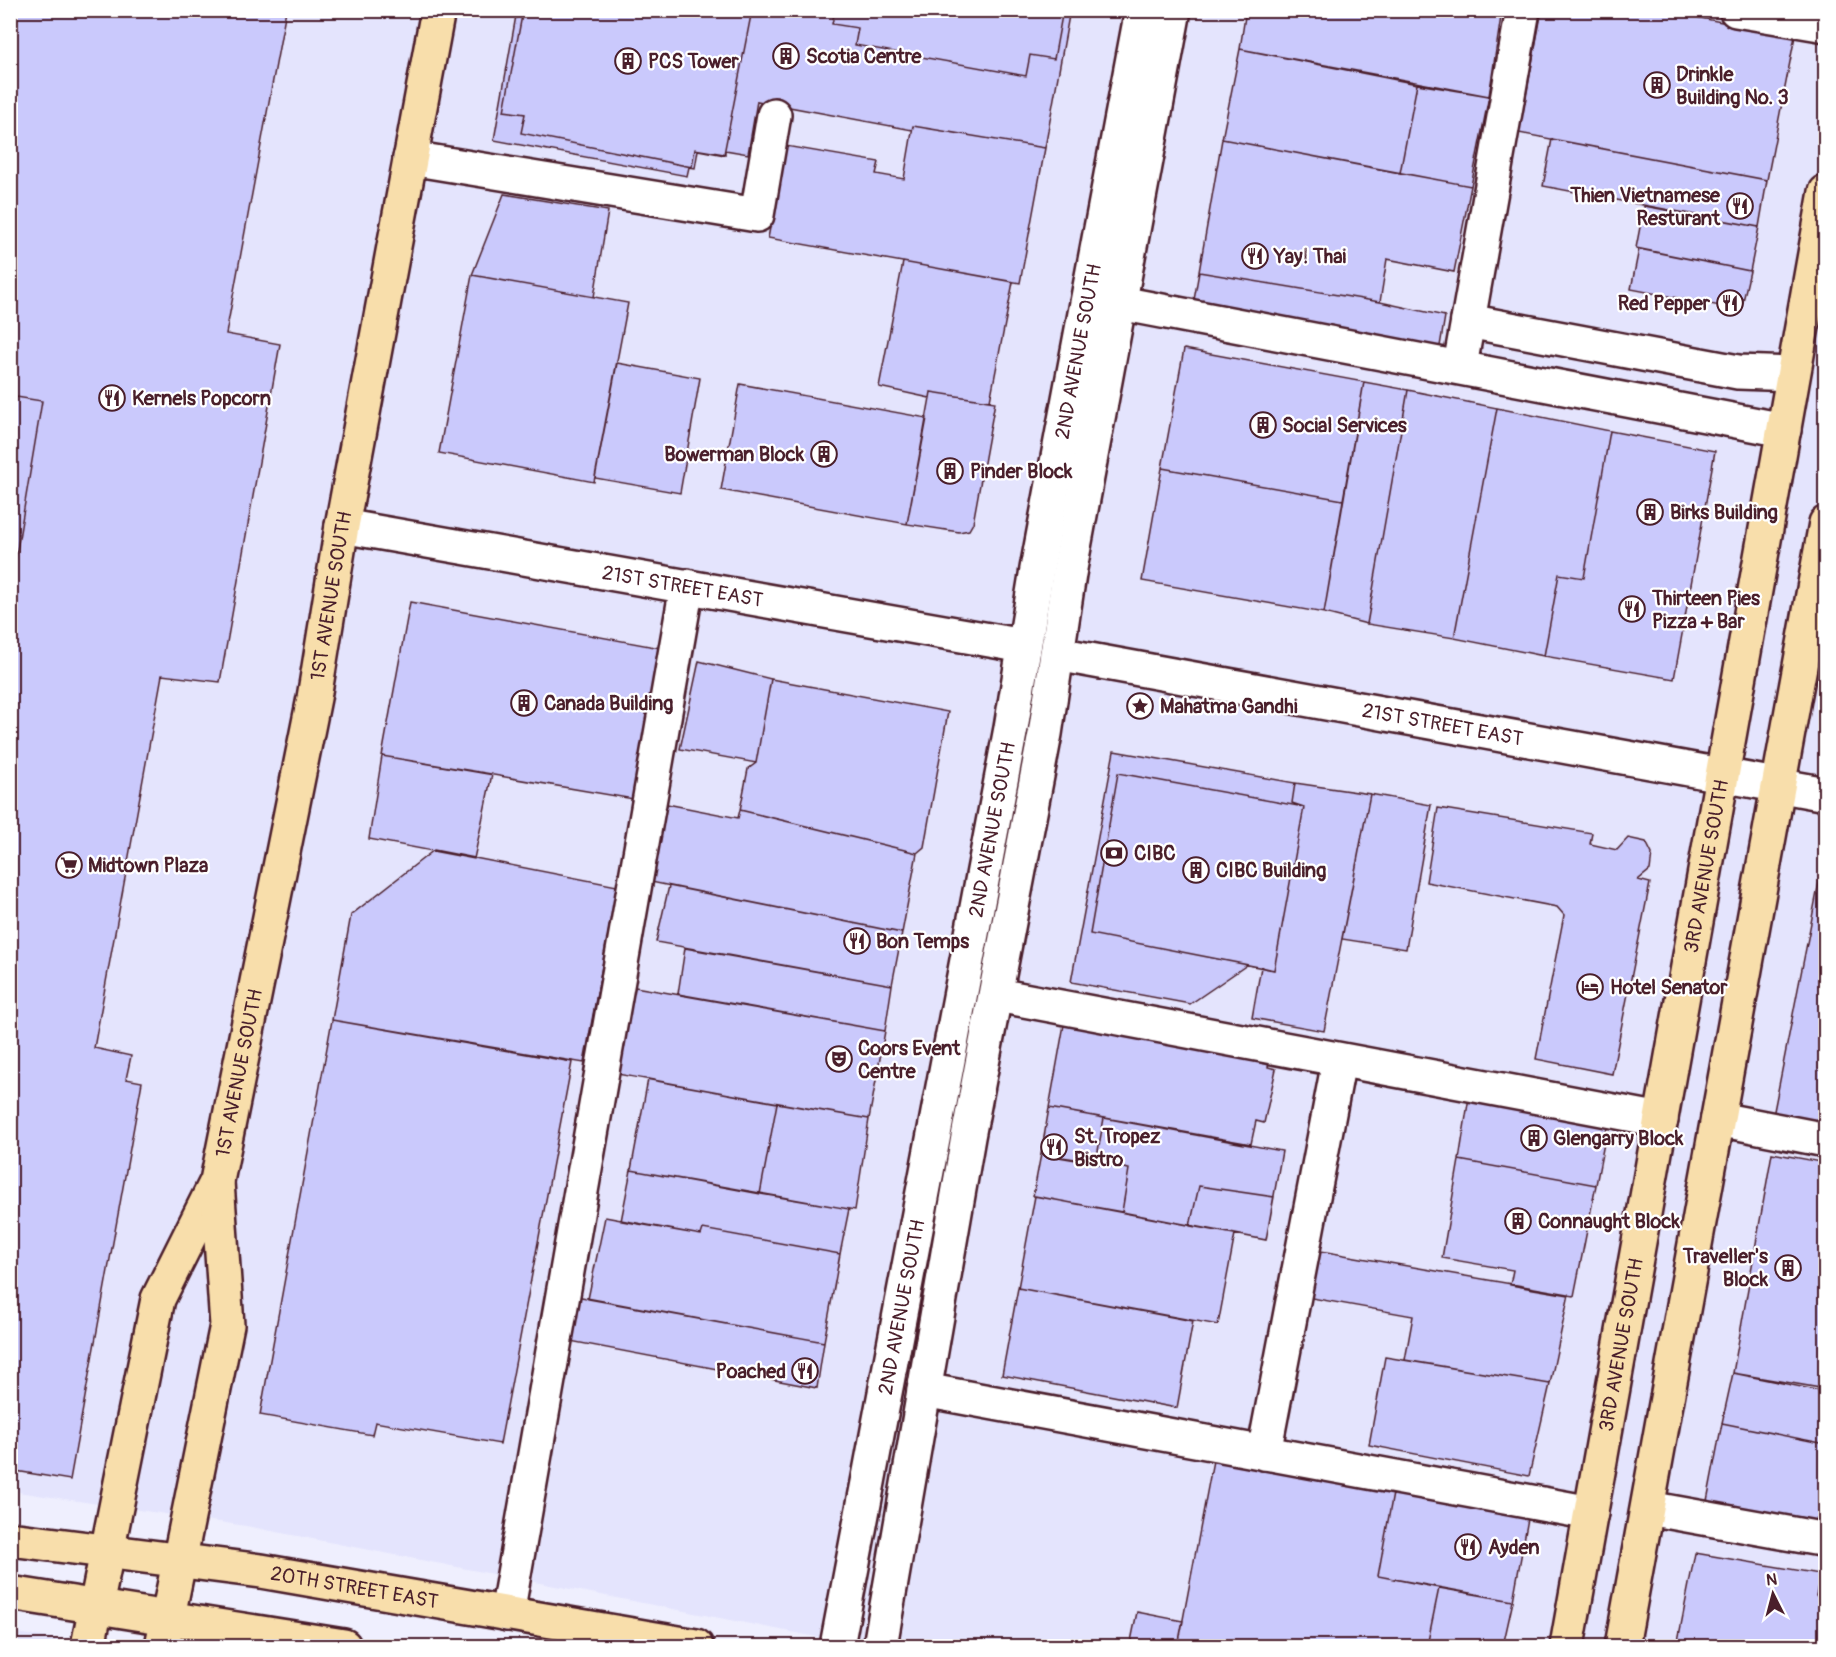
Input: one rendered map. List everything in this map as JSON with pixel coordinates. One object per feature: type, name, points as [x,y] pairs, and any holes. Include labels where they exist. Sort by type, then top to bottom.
[{"type":"main road","name":"1ST AVENUE SOUTH","points":[[88,1647],[158,1299],[217,1181],[314,698],[342,525],[438,10]]},
{"type":"main road","name":"3RD AVENUE SOUTH","points":[[1567,1647],[1826,192]]},
{"type":"main road","points":[[1622,1647],[1826,524]]},
{"type":"main road","name":"1ST AVENUE SOUTH","points":[[166,1633],[227,1325],[217,1181]]},
{"type":"main road","name":"20TH STREET EAST","points":[[10,1539],[106,1549],[261,1571],[696,1647]]},
{"type":"main road","points":[[10,1593],[96,1606],[166,1633],[344,1647]]},
{"type":"street","name":"2ND AVENUE SOUTH","points":[[837,1647],[1009,739],[1024,646],[1142,10]]},
{"type":"street","name":"2ND AVENUE SOUTH","points":[[880,1647],[968,1137],[997,995],[1069,574],[1174,10]]},
{"type":"street","points":[[1460,366],[1523,10]]},
{"type":"street","points":[[1736,10],[1826,25]]},
{"type":"street","points":[[410,158],[757,215],[774,115]]},
{"type":"street","points":[[1120,303],[1460,366],[1784,430]]},
{"type":"street","points":[[1468,321],[1738,372],[1793,374]]},
{"type":"street","name":"21ST STREET EAST","points":[[342,525],[1024,646]]},
{"type":"street","points":[[507,1614],[687,586]]},
{"type":"street","name":"21ST STREET EAST","points":[[1057,654],[1826,794]]},
{"type":"street","points":[[997,995],[1661,1120]]},
{"type":"street","points":[[1264,1453],[1339,1061]]},
{"type":"street","points":[[1718,1119],[1826,1140]]},
{"type":"street","points":[[924,1390],[1591,1513]]},
{"type":"street","points":[[1648,1508],[1826,1540]]},
{"type":"shaded area","points":[[11,11],[1825,11],[1825,1646],[863,1646],[246,1526],[11,1491]]},
{"type":"shaded area","points":[[11,1632],[102,1646],[11,1646]]},
{"type":"building","name":"Midtown Plaza","points":[[10,10],[286,10],[226,334],[280,344],[220,682],[162,675],[94,1048],[131,1056],[126,1079],[142,1082],[70,1480],[10,1470]]},
{"type":"building","name":"Scotia Centre","points":[[517,10],[1070,10],[1045,148],[913,126],[912,130],[757,101],[748,154],[725,150],[725,155],[698,150],[695,168],[689,167],[687,176],[494,140]]},
{"type":"building","name":"PCS Tower","points":[[523,10],[752,10],[724,154],[695,149],[692,167],[521,133],[525,114],[504,111]]},
{"type":"building","points":[[835,10],[1063,10],[1054,59],[1030,55],[1026,76],[855,45],[858,28],[832,24]]},
{"type":"building","points":[[1246,10],[1502,10],[1489,96],[1240,49]]},
{"type":"building","name":"Drinkle Building No. 3","points":[[1542,10],[1659,10],[1795,36],[1767,180],[1519,133]]},
{"type":"building","points":[[1240,49],[1417,84],[1400,173],[1222,139]]},
{"type":"building","points":[[1417,84],[1489,96],[1471,186],[1400,173]]},
{"type":"building","points":[[913,126],[1045,148],[1020,283],[768,238],[786,146],[879,162],[876,174],[904,179]]},
{"type":"building","points":[[1222,139],[1471,186],[1454,272],[1387,259],[1380,302],[1199,272]]},
{"type":"building","points":[[1552,139],[1767,180],[1759,227],[1543,186]]},
{"type":"building","points":[[504,194],[608,211],[594,297],[472,275]]},
{"type":"building","points":[[1644,206],[1759,227],[1750,271],[1636,248]]},
{"type":"building","points":[[1639,249],[1750,271],[1741,310],[1631,289]]},
{"type":"building","points":[[903,262],[1013,282],[990,401],[931,392],[930,398],[879,387]]},
{"type":"building","points":[[1199,272],[1380,302],[1445,316],[1438,358],[1192,311]]},
{"type":"building","points":[[472,275],[628,303],[594,482],[439,453]]},
{"type":"building","name":"Social Services","points":[[1184,349],[1364,382],[1343,500],[1162,468]]},
{"type":"building","points":[[617,363],[700,378],[680,493],[595,478]]},
{"type":"building","points":[[1364,382],[1408,390],[1367,624],[1324,613]]},
{"type":"building","name":"Bowerman Block","points":[[740,384],[927,418],[907,524],[721,490]]},
{"type":"building","points":[[1408,390],[1497,408],[1454,638],[1367,624]]},
{"type":"building","name":"Pinder Block","points":[[931,392],[995,402],[973,523],[969,530],[959,532],[907,524]]},
{"type":"building","points":[[10,396],[42,401],[13,574],[10,574]]},
{"type":"building","points":[[1497,408],[1610,431],[1584,578],[1559,574],[1544,656],[1454,638]]},
{"type":"building","name":"Birks Building","points":[[1610,431],[1715,451],[1674,679],[1544,656],[1559,574],[1584,578]]},
{"type":"building","points":[[1162,468],[1343,500],[1324,613],[1142,581]]},
{"type":"building","name":"Canada Building","points":[[410,602],[666,649],[639,800],[382,756]]},
{"type":"building","points":[[699,661],[771,679],[756,763],[680,749]]},
{"type":"building","points":[[771,679],[948,712],[924,847],[917,853],[740,810],[748,769],[756,763]]},
{"type":"building","name":"CIBC Building","points":[[1114,751],[1295,783],[1292,803],[1304,807],[1274,970],[1247,965],[1190,1004],[1071,982]]},
{"type":"building","points":[[382,756],[492,774],[474,859],[369,839]]},
{"type":"building","name":"CIBC Building","points":[[1118,773],[1304,807],[1274,970],[1090,934]]},
{"type":"building","points":[[1295,783],[1370,794],[1324,1031],[1252,1018],[1261,967],[1274,970],[1304,807],[1292,803]]},
{"type":"building","points":[[1370,794],[1431,805],[1406,949],[1342,939]]},
{"type":"building","points":[[667,804],[738,818],[740,810],[917,853],[902,933],[651,882]]},
{"type":"building","name":"Hotel Senator","points":[[1438,808],[1592,833],[1590,844],[1617,850],[1628,838],[1646,842],[1652,854],[1650,870],[1638,880],[1650,883],[1612,1074],[1536,1059],[1564,915],[1557,907],[1426,882]]},
{"type":"building","points":[[434,850],[617,886],[584,1063],[332,1020],[351,915]]},
{"type":"building","points":[[1820,877],[1826,878],[1826,1125],[1773,1116]]},
{"type":"building","points":[[669,886],[902,933],[892,985],[656,942]]},
{"type":"building","points":[[685,948],[892,985],[885,1031],[678,994]]},
{"type":"building","points":[[635,987],[885,1031],[869,1119],[617,1074]]},
{"type":"building","points":[[1065,1019],[1270,1057],[1268,1067],[1276,1069],[1264,1123],[1256,1121],[1251,1144],[1049,1108]]},
{"type":"building","points":[[332,1020],[572,1062],[500,1444],[375,1422],[372,1435],[260,1415]]},
{"type":"building","points":[[648,1079],[777,1103],[760,1194],[631,1170]]},
{"type":"building","name":"Glengarry Block","points":[[1470,1091],[1609,1117],[1596,1185],[1459,1160]]},
{"type":"building","points":[[777,1103],[869,1119],[855,1210],[760,1194]]},
{"type":"building","points":[[1049,1108],[1104,1118],[1096,1162],[1041,1154]]},
{"type":"building","points":[[1104,1118],[1282,1151],[1266,1240],[1122,1212],[1129,1169],[1096,1162]]},
{"type":"building","name":"Traveller's Block","points":[[1772,1153],[1826,1163],[1826,1389],[1733,1373]]},
{"type":"building","points":[[1041,1154],[1129,1169],[1122,1212],[1033,1196]]},
{"type":"building","name":"Connaught Block","points":[[1459,1160],[1596,1185],[1574,1296],[1510,1285],[1513,1270],[1442,1258]]},
{"type":"building","points":[[631,1170],[849,1209],[840,1254],[703,1229],[701,1235],[621,1221]]},
{"type":"building","points":[[1199,1186],[1274,1197],[1266,1240],[1190,1226]]},
{"type":"building","points":[[1035,1196],[1235,1234],[1218,1325],[1018,1288]]},
{"type":"building","points":[[605,1217],[701,1235],[703,1229],[840,1254],[824,1342],[588,1299]]},
{"type":"building","points":[[1315,1250],[1569,1294],[1550,1384],[1405,1360],[1413,1316],[1306,1297]]},
{"type":"building","points":[[1018,1288],[1193,1321],[1177,1408],[1002,1375]]},
{"type":"building","points":[[576,1296],[824,1342],[817,1388],[570,1341]]},
{"type":"building","points":[[1385,1357],[1550,1384],[1529,1476],[1369,1445]]},
{"type":"building","points":[[1733,1373],[1826,1392],[1826,1444],[1722,1423]]},
{"type":"building","points":[[1722,1423],[1826,1444],[1826,1530],[1706,1506]]},
{"type":"building","points":[[1214,1455],[1394,1488],[1378,1576],[1439,1588],[1427,1646],[1178,1646]]},
{"type":"building","points":[[1394,1488],[1529,1513],[1513,1601],[1378,1576]]},
{"type":"building","points":[[1695,1553],[1820,1574],[1816,1596],[1826,1598],[1822,1642],[1807,1638],[1805,1646],[1677,1646]]},
{"type":"building","points":[[1439,1588],[1513,1601],[1503,1646],[1427,1646]]},
{"type":"building","points":[[1137,1612],[1183,1621],[1178,1646],[1130,1646]]},
{"type":"place","name":"Scotia Centre","points":[[786,56]]},
{"type":"place","name":"PCS Tower","points":[[628,61]]},
{"type":"place","name":"Drinkle Building No. 3","points":[[1657,85]]},
{"type":"place","name":"Thien Vietnamese Resturant","points":[[1740,206]]},
{"type":"place","name":"Yay! Thai","points":[[1255,256]]},
{"type":"place","name":"Red Pepper","points":[[1730,303]]},
{"type":"place","name":"Kernels Popcorn","points":[[112,398]]},
{"type":"place","name":"Social Services","points":[[1263,425]]},
{"type":"place","name":"Bowerman Block","points":[[824,454]]},
{"type":"place","name":"Pinder Block","points":[[950,471]]},
{"type":"place","name":"Birks Building","points":[[1650,512]]},
{"type":"place","name":"Thirteen Pies Pizza + Bar","points":[[1632,609]]},
{"type":"place","name":"Canada Building","points":[[524,703]]},
{"type":"place","name":"Mahatma Gandhi","points":[[1140,706]]},
{"type":"place","name":"CIBC","points":[[1114,853]]},
{"type":"place","name":"Midtown Plaza","points":[[69,865]]},
{"type":"place","name":"CIBC Building","points":[[1196,870]]},
{"type":"place","name":"Bon Temps","points":[[857,941]]},
{"type":"place","name":"Hotel Senator","points":[[1590,987]]},
{"type":"place","name":"Coors Event Centre","points":[[839,1059]]},
{"type":"place","name":"Glengarry Block","points":[[1534,1138]]},
{"type":"place","name":"St. Tropez Bistro","points":[[1054,1147]]},
{"type":"place","name":"Connaught Block","points":[[1518,1221]]},
{"type":"place","name":"Traveller's Block","points":[[1788,1268]]},
{"type":"place","name":"Poached","points":[[805,1371]]},
{"type":"place","name":"Ayden","points":[[1468,1547]]}]
